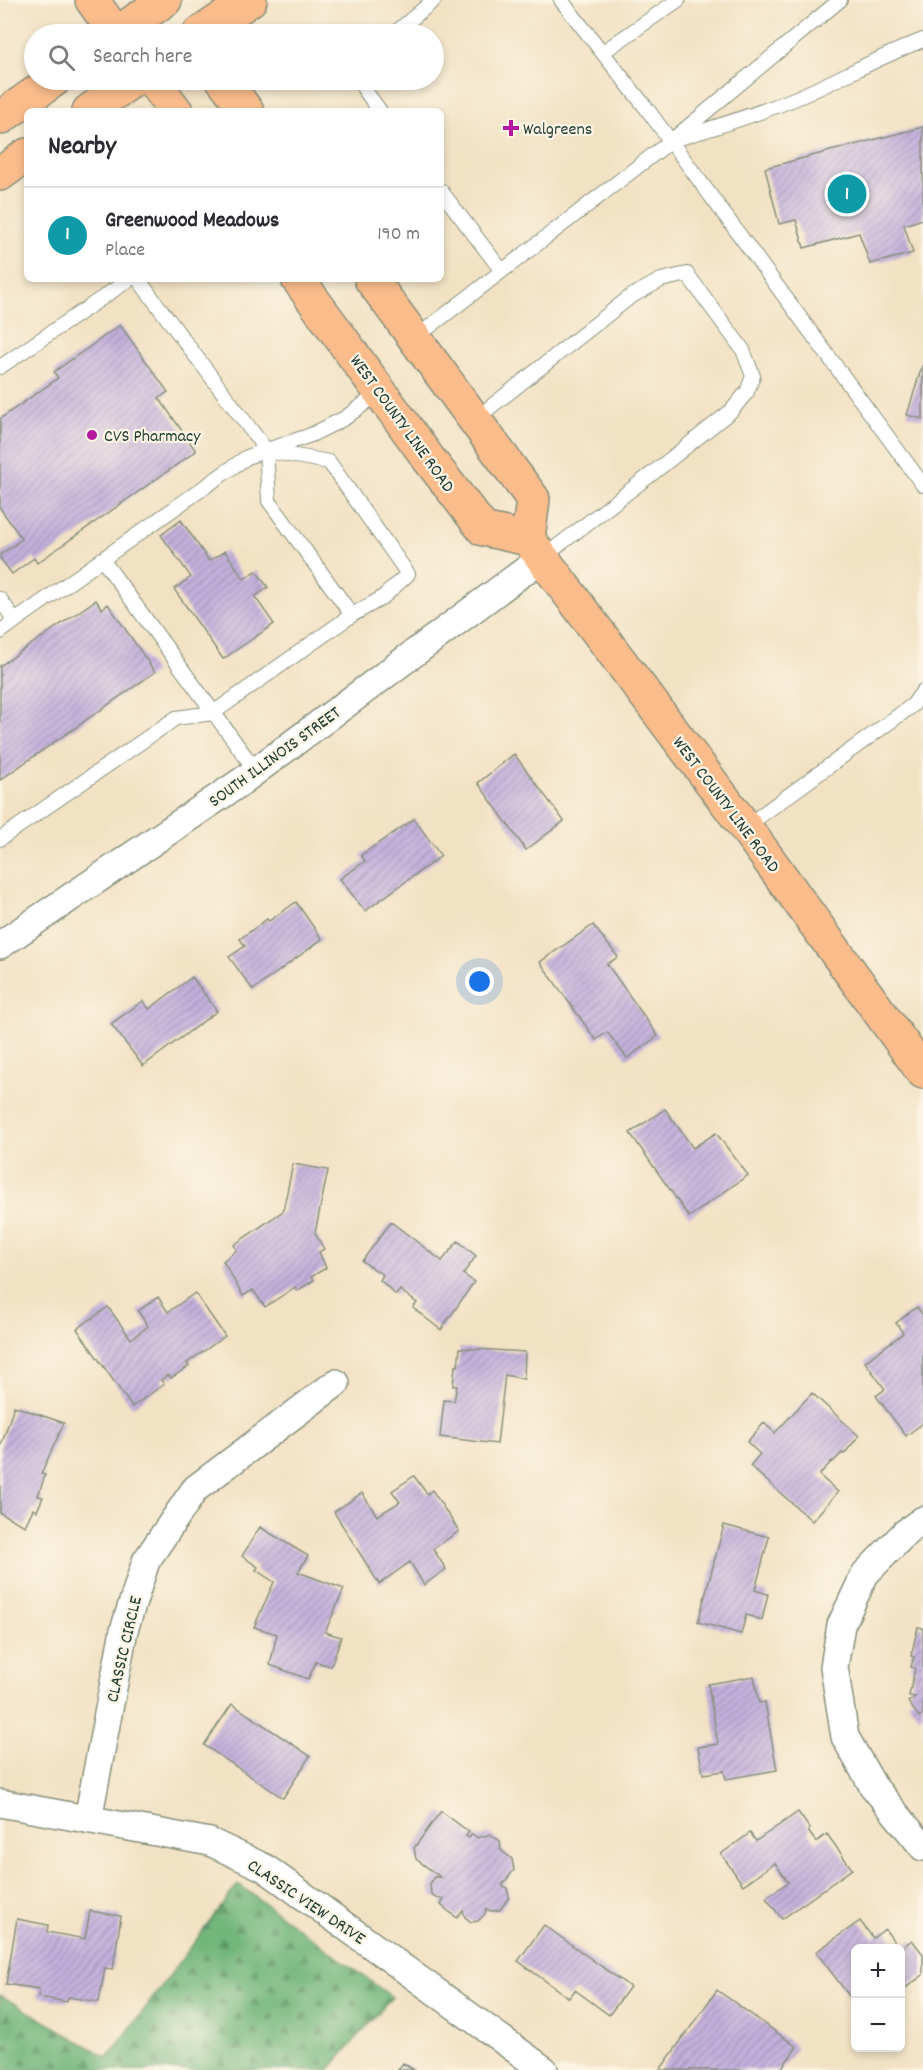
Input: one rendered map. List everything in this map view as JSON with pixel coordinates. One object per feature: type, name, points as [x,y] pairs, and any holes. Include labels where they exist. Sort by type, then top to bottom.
[{"type":"main road","points":[[92,0],[109,24]]},
{"type":"main road","points":[[214,24],[250,0]]},
{"type":"main road","points":[[130,24],[163,1],[180,24]]},
{"type":"main road","points":[[0,118],[40,90]]},
{"type":"main road","points":[[93,108],[119,90]]},
{"type":"main road","points":[[160,90],[174,108]]},
{"type":"main road","points":[[231,90],[245,108]]},
{"type":"main road","points":[[0,174],[24,157]]},
{"type":"main road","name":"WEST COUNTY LINE ROAD","points":[[300,282],[483,529],[535,548],[745,827],[923,1072]]},
{"type":"main road","points":[[373,282],[533,499],[535,548]]},
{"type":"street","name":"SOUTH ILLINOIS STREET","points":[[0,945],[256,771],[535,548]]},
{"type":"street","name":"CLASSIC CIRCLE","points":[[88,1819],[124,1630],[146,1561],[195,1489],[336,1383]]},
{"type":"street","points":[[923,1520],[905,1533],[865,1574],[841,1625],[834,1667],[845,1737],[873,1786],[923,1847]]},
{"type":"street","name":"CLASSIC VIEW DRIVE","points":[[0,1803],[210,1842],[265,1868],[544,2070]]},
{"type":"lane","points":[[406,24],[434,0]]},
{"type":"lane","points":[[561,0],[671,141],[923,485]]},
{"type":"lane","points":[[603,52],[678,0]]},
{"type":"lane","points":[[415,338],[671,141],[840,0]]},
{"type":"lane","points":[[671,141],[746,118],[801,96],[888,54],[923,40]]},
{"type":"lane","points":[[365,90],[378,108]]},
{"type":"lane","points":[[444,195],[502,271]]},
{"type":"lane","points":[[474,420],[630,297],[661,280],[687,274],[742,350],[753,376],[747,392],[731,411],[535,548]]},
{"type":"lane","points":[[0,367],[126,282]]},
{"type":"lane","points":[[140,282],[266,450],[269,501],[352,615]]},
{"type":"lane","points":[[0,632],[247,457],[311,435],[345,418],[380,392]]},
{"type":"lane","points":[[0,840],[176,718],[213,713],[352,615],[382,598],[408,574],[329,462],[266,450]]},
{"type":"lane","points":[[102,560],[256,771]]},
{"type":"lane","points":[[0,599],[15,621]]},
{"type":"lane","points":[[745,827],[913,705],[923,691]]},
{"type":"green space","points":[[238,1884],[392,1997],[329,2070],[0,2070],[0,1995],[108,2058]]},
{"type":"building","points":[[923,127],[923,219],[904,225],[913,253],[870,264],[859,233],[804,248],[796,220],[779,224],[765,168]]},
{"type":"building","name":"CVS Pharmacy","points":[[120,325],[168,392],[159,398],[196,451],[37,563],[34,558],[12,574],[0,555],[22,539],[0,508],[0,419],[58,378],[54,372]]},
{"type":"building","points":[[923,366],[923,419],[907,415]]},
{"type":"building","points":[[181,520],[209,561],[225,551],[244,579],[256,571],[268,587],[255,597],[274,624],[223,659],[174,589],[191,577],[161,535]]},
{"type":"building","points":[[96,600],[102,609],[108,604],[155,672],[0,780],[0,666]]},
{"type":"building","points":[[514,754],[564,821],[526,850],[478,783]]},
{"type":"building","points":[[414,819],[441,856],[365,911],[340,879],[365,861],[361,855]]},
{"type":"building","points":[[296,902],[322,939],[253,990],[229,957],[245,946],[240,939],[267,919],[269,921]]},
{"type":"building","points":[[593,925],[618,957],[607,964],[658,1036],[627,1058],[607,1032],[596,1040],[540,962]]},
{"type":"building","points":[[192,977],[217,1011],[143,1066],[111,1024],[143,1001],[149,1009]]},
{"type":"building","points":[[665,1109],[693,1148],[716,1133],[748,1175],[689,1217],[630,1133]]},
{"type":"building","points":[[293,1164],[328,1170],[315,1233],[324,1249],[319,1252],[326,1268],[311,1277],[314,1280],[297,1291],[295,1287],[265,1307],[253,1290],[243,1296],[223,1261],[237,1250],[234,1245],[283,1211]]},
{"type":"building","points":[[391,1222],[442,1261],[458,1241],[476,1256],[463,1274],[474,1282],[441,1330],[413,1308],[417,1303],[400,1290],[396,1295],[380,1280],[383,1275],[362,1261]]},
{"type":"building","points":[[195,1293],[225,1336],[187,1363],[189,1366],[171,1378],[168,1375],[161,1380],[164,1384],[132,1407],[77,1329],[108,1307],[131,1339],[148,1326],[138,1311],[158,1297],[168,1312]]},
{"type":"building","points":[[917,1307],[923,1315],[923,1423],[906,1436],[876,1396],[885,1389],[865,1362],[903,1333],[896,1323]]},
{"type":"building","points":[[460,1348],[525,1352],[524,1379],[505,1375],[497,1444],[440,1437],[444,1400],[454,1401],[457,1386],[453,1386],[455,1366],[458,1366]]},
{"type":"building","points":[[812,1393],[859,1436],[844,1454],[842,1453],[832,1461],[819,1475],[838,1492],[812,1521],[750,1466],[760,1454],[747,1442],[764,1423],[775,1433]]},
{"type":"building","points":[[14,1406],[64,1423],[41,1474],[45,1475],[38,1496],[43,1497],[37,1511],[33,1509],[25,1526],[0,1513],[0,1449]]},
{"type":"building","points":[[414,1476],[427,1494],[432,1490],[459,1531],[433,1549],[446,1569],[424,1585],[410,1562],[379,1584],[334,1512],[362,1493],[377,1516],[400,1502],[392,1491]]},
{"type":"building","points":[[724,1525],[769,1537],[755,1590],[768,1594],[762,1620],[746,1615],[741,1634],[698,1622]]},
{"type":"building","points":[[260,1527],[308,1556],[298,1572],[344,1589],[325,1632],[341,1637],[331,1666],[316,1662],[308,1679],[270,1665],[277,1634],[254,1627],[274,1582],[256,1570],[258,1567],[242,1556]]},
{"type":"building","points":[[918,1627],[923,1628],[923,1714],[919,1717],[908,1702],[915,1697],[909,1696],[915,1668],[911,1667],[914,1657],[911,1656]]},
{"type":"building","points":[[754,1676],[759,1703],[765,1702],[777,1770],[726,1779],[724,1771],[703,1774],[698,1747],[718,1744],[708,1684]]},
{"type":"building","points":[[232,1704],[310,1756],[283,1798],[204,1745]]},
{"type":"building","points":[[441,1811],[469,1832],[466,1836],[469,1838],[472,1834],[478,1838],[490,1834],[500,1841],[501,1850],[512,1859],[514,1870],[502,1885],[507,1888],[509,1897],[500,1910],[486,1909],[485,1914],[478,1921],[471,1922],[465,1917],[463,1911],[457,1918],[441,1905],[444,1899],[431,1895],[430,1884],[434,1877],[440,1877],[416,1859],[414,1848]]},
{"type":"building","points":[[798,1812],[816,1842],[827,1834],[852,1869],[782,1919],[766,1898],[788,1882],[775,1863],[743,1885],[721,1854],[750,1833],[756,1841]]},
{"type":"building","points":[[90,1911],[121,1916],[113,1969],[105,1968],[99,2002],[68,1997],[67,2002],[38,1997],[39,1989],[6,1984],[17,1919],[48,1925],[47,1932],[85,1939]]},
{"type":"building","points":[[860,1921],[873,1938],[885,1929],[896,1944],[851,1944],[851,1998],[816,1952]]},
{"type":"building","points":[[544,1925],[630,1987],[609,2015],[575,1990],[569,1998],[518,1961]]},
{"type":"building","points":[[912,1940],[923,1954],[923,1975],[905,1988],[905,1945]]},
{"type":"building","points":[[717,1990],[797,2047],[780,2070],[660,2070]]},
{"type":"building","points":[[403,2063],[414,2070],[398,2070]]},
{"type":"place","name":"Walgreens","points":[[511,128]]},
{"type":"place","name":"Greenwood Meadows","points":[[847,194]]},
{"type":"place","name":"CVS Pharmacy","points":[[92,435]]}]
